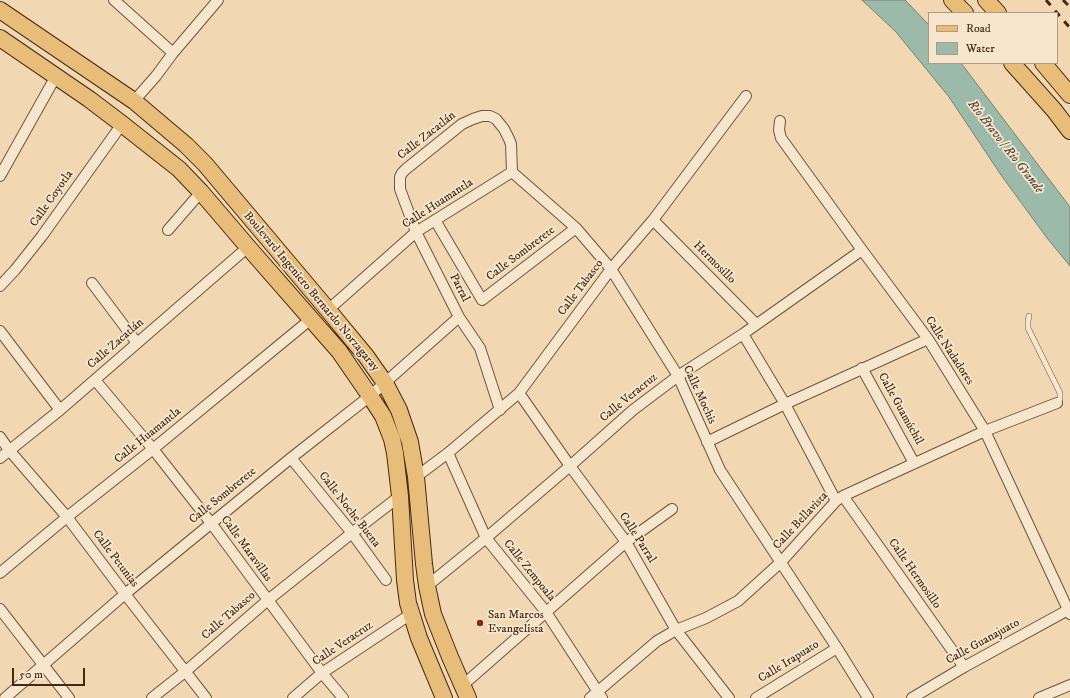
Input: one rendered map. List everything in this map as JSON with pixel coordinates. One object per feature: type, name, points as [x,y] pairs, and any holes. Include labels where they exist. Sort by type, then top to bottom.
[{"type":"main road","points":[[952,0],[963,12]]},
{"type":"main road","points":[[986,0],[997,12]]},
{"type":"main road","name":"Boulevard Ingeniero Bernardo Norzagaray","points":[[0,10],[134,101],[186,145],[205,164],[328,310],[366,356],[385,383],[399,410],[410,442],[416,477],[424,564],[433,614],[466,692]]},
{"type":"main road","name":"Boulevard Ingeniero Bernardo Norzagaray","points":[[0,38],[89,99],[170,162],[201,192],[339,351],[370,396],[383,416],[392,439],[395,453],[400,496],[405,580],[408,603],[430,667],[444,698]]},
{"type":"main road","points":[[1013,64],[1054,110],[1070,131]]},
{"type":"main road","points":[[1044,64],[1070,95]]},
{"type":"street","points":[[114,0],[173,53]]},
{"type":"street","points":[[134,101],[218,0]]},
{"type":"street","points":[[0,176],[56,76]]},
{"type":"street","name":"Calle Tabasco","points":[[416,477],[448,453],[519,393],[611,269],[654,220],[746,96]]},
{"type":"street","name":"Calle Zacatlán","points":[[400,177],[406,169],[462,124],[482,116],[490,116],[496,119],[510,139],[512,172]]},
{"type":"street","name":"Calle Nadadores","points":[[780,121],[779,130],[781,138],[928,339],[984,431],[1069,612]]},
{"type":"street","name":"Calle Coyotla","points":[[0,286],[42,236],[122,124]]},
{"type":"street","name":"Calle Huamantla","points":[[328,310],[416,232],[512,172]]},
{"type":"street","name":"Calle Mochis","points":[[512,172],[576,228],[611,269],[678,376],[720,470],[837,648],[868,698]]},
{"type":"street","name":"Parral","points":[[400,177],[400,189],[416,232],[459,317],[480,348],[500,410]]},
{"type":"street","points":[[168,230],[201,192]]},
{"type":"street","name":"Calle Sombrerete","points":[[435,220],[482,300],[576,228]]},
{"type":"street","name":"Hermosillo","points":[[654,220],[756,324]]},
{"type":"street","name":"Calle Zacatlán","points":[[0,458],[60,410],[248,247]]},
{"type":"street","name":"Calle Veracruz","points":[[427,586],[486,538],[633,410],[678,376],[743,334],[862,250]]},
{"type":"street","points":[[92,283],[137,343]]},
{"type":"street","name":"Calle Sombrerete","points":[[5,698],[211,522],[370,396],[459,317]]},
{"type":"street","name":"Calle Huamantla","points":[[0,573],[311,319]]},
{"type":"street","points":[[0,331],[60,410]]},
{"type":"street","name":"Calle Hermosillo","points":[[743,334],[840,498],[964,667]]},
{"type":"street","points":[[707,442],[862,368],[928,339]]},
{"type":"street","name":"Calle Guamúchil","points":[[862,368],[914,463]]},
{"type":"street","name":"Calle Maravillas","points":[[95,380],[153,449],[211,522],[268,600],[343,698]]},
{"type":"street","name":"Calle Parral","points":[[519,393],[626,542],[676,630],[730,698]]},
{"type":"street","name":"Calle Bellavista","points":[[596,696],[657,641],[676,630],[706,618],[738,601],[781,562],[840,498],[984,431],[1057,403]]},
{"type":"street","name":"Calle Petunias","points":[[0,437],[9,450],[67,517],[206,698]]},
{"type":"street","name":"Calle Zempoala","points":[[448,453],[486,538],[546,612],[596,696]]},
{"type":"street","name":"Calle Noche Buena","points":[[291,458],[352,533],[386,580]]},
{"type":"street","name":"Calle Tabasco","points":[[152,698],[186,671],[268,600],[400,496]]},
{"type":"street","points":[[466,692],[546,612],[626,542],[672,509]]},
{"type":"street","points":[[0,609],[68,698]]},
{"type":"street","name":"Calle Guanajuato","points":[[912,698],[964,667],[1069,612]]},
{"type":"street","name":"Calle Veracruz","points":[[293,698],[322,672],[411,614]]},
{"type":"street","name":"Calle Irapuato","points":[[756,698],[837,648]]},
{"type":"street","points":[[1039,698],[1070,685]]},
{"type":"lane","points":[[1029,316],[1028,328],[1060,393],[1060,399],[1057,403]]},
{"type":"water","name":"Río Bravo / Rio Grande","points":[[862,0],[905,0],[928,24],[928,64],[962,64],[1070,207],[1070,266],[1047,238],[1001,175],[949,97],[896,32]]},
{"type":"railway","points":[[1046,0],[1056,12]]},
{"type":"railway","points":[[1063,0],[1070,7]]},
{"type":"railway","points":[[1058,14],[1070,28]]},
{"type":"place","name":"San Marcos Evangelista","points":[[480,623]]}]
